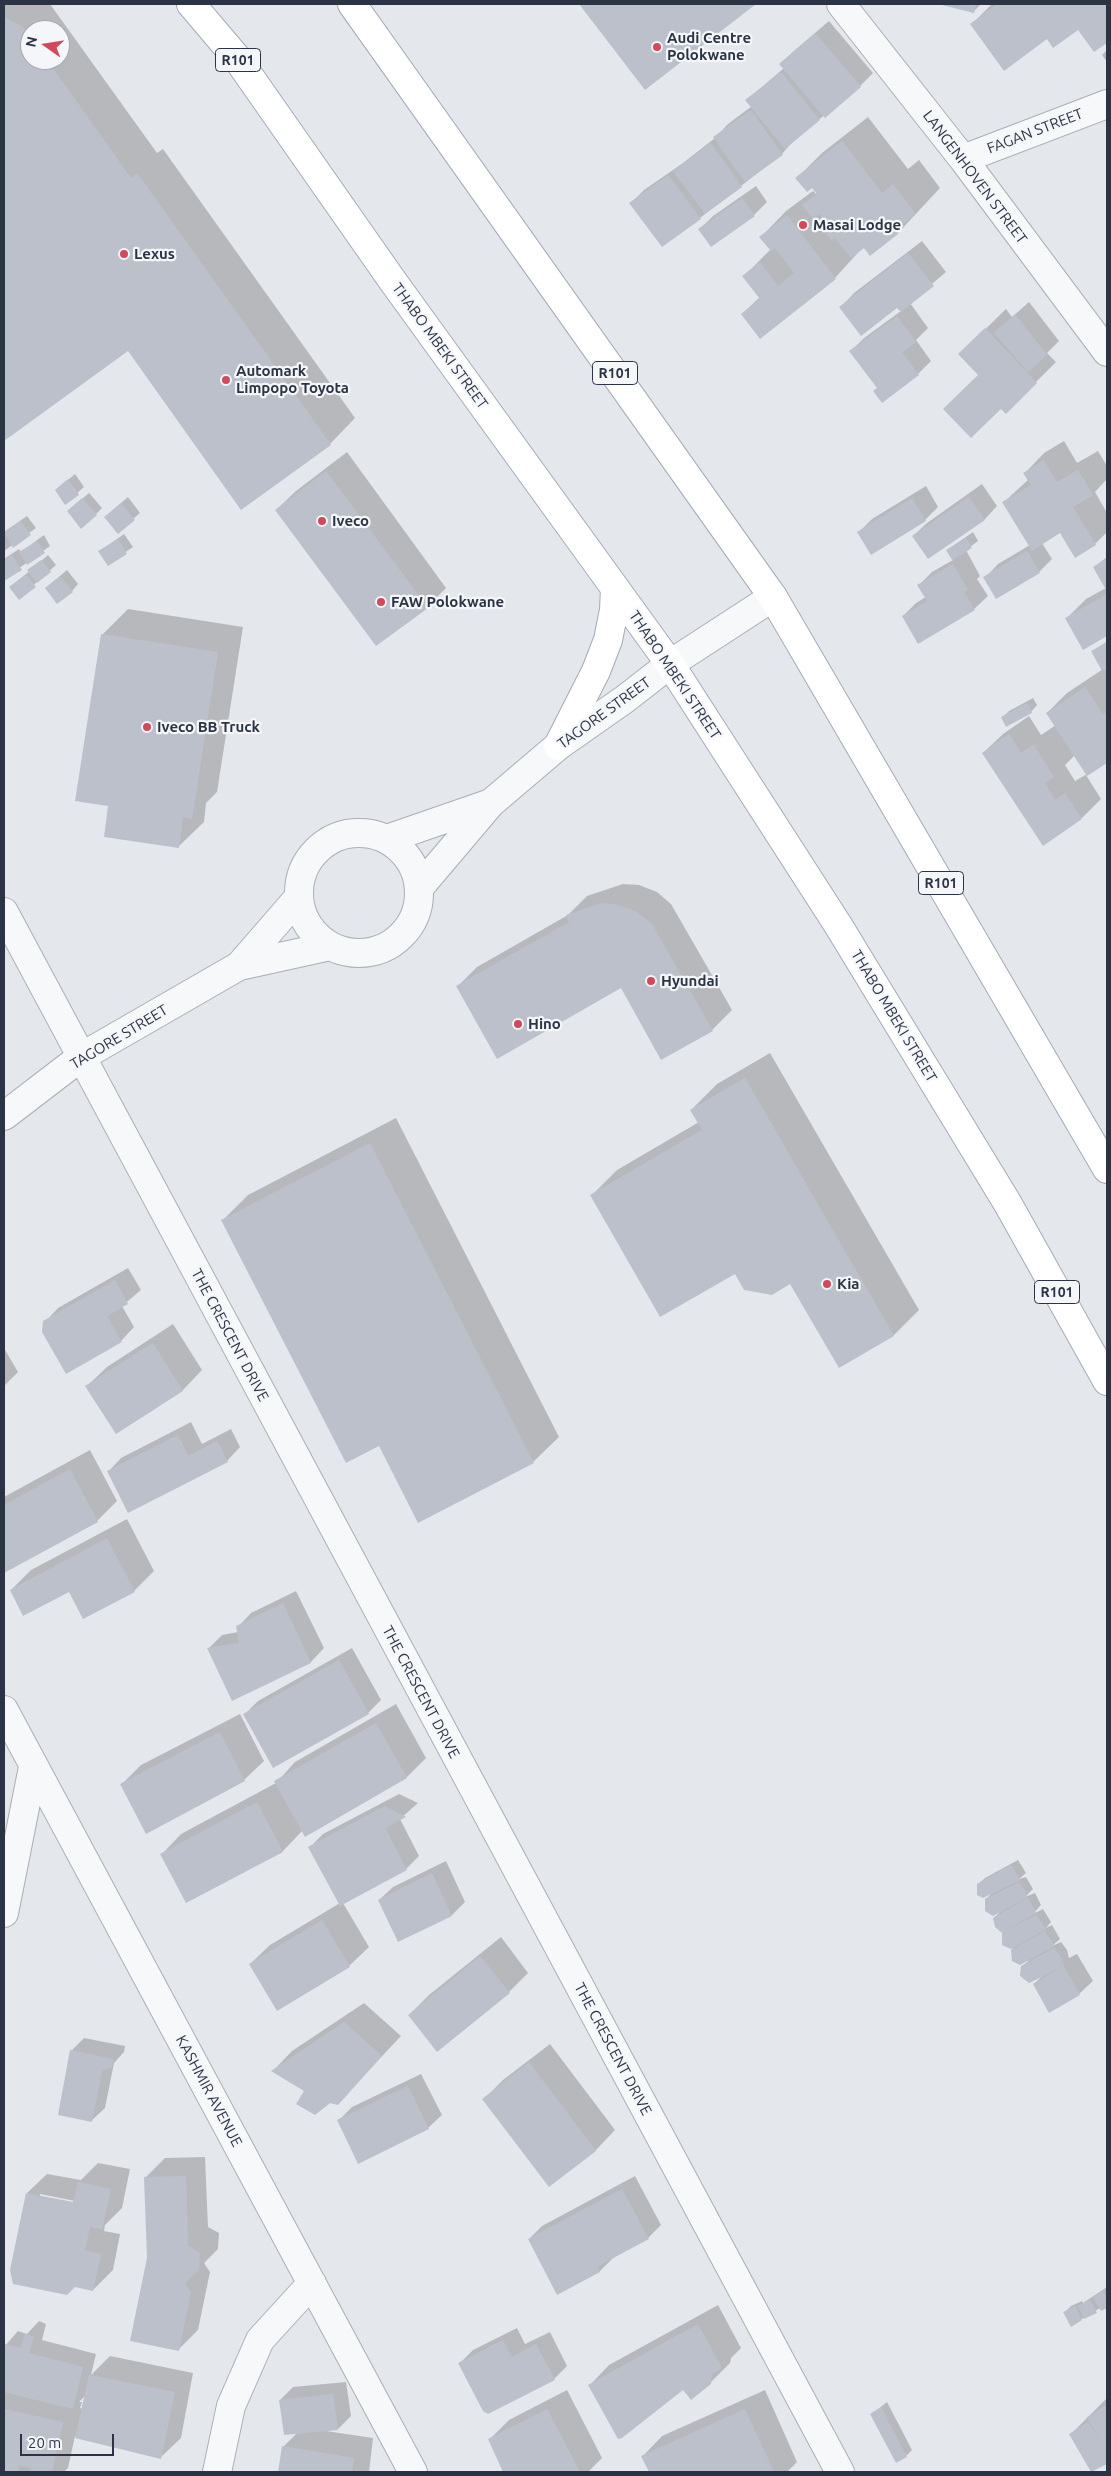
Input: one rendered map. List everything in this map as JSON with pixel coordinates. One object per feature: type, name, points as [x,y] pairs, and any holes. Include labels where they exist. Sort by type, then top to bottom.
[{"type":"main road","name":"THABO MBEKI STREET","points":[[191,4],[242,65],[398,288],[670,664],[838,925],[1008,1204],[1107,1381]]},
{"type":"main road","name":"R101","points":[[352,4],[773,597],[1107,1169]]},
{"type":"main road","points":[[558,746],[596,671],[608,640],[614,610],[614,588]]},
{"type":"street","name":"LANGENHOVEN STREET","points":[[841,4],[962,159],[1107,352]]},
{"type":"street","name":"FAGAN STREET","points":[[962,159],[1107,104]]},
{"type":"street","name":"TAGORE STREET","points":[[419,888],[491,803],[558,746],[625,699],[670,664],[773,597]]},
{"type":"street","name":"TAGORE STREET","points":[[387,839],[491,803]]},
{"type":"street","name":"TAGORE STREET","points":[[355,833],[374,834],[387,839],[400,848],[410,859],[416,873],[419,888],[415,917],[408,929],[396,941],[381,950],[363,954],[346,952],[330,946],[318,938],[308,926],[302,912],[299,897],[301,877],[309,859],[326,842],[355,833]]},
{"type":"street","name":"TAGORE STREET","points":[[239,966],[299,897]]},
{"type":"street","name":"THE CRESCENT DRIVE","points":[[4,912],[840,2472]]},
{"type":"street","name":"TAGORE STREET","points":[[4,1116],[81,1057],[239,966],[330,946]]},
{"type":"street","name":"KASHMIR AVENUE","points":[[4,1710],[413,2472]]},
{"type":"street","points":[[4,1913],[33,1766]]},
{"type":"street","points":[[217,2472],[231,2406],[260,2340],[312,2283]]},
{"type":"building","name":"Audi Centre Polokwane","points":[[579,4],[756,4],[645,90]]},
{"type":"building","points":[[938,4],[976,4],[974,13]]},
{"type":"building","points":[[997,4],[1107,4],[1107,43],[1094,52],[1078,30],[1053,48],[1047,39],[1004,71],[970,24]]},
{"type":"building","points":[[4,17],[20,26],[20,70],[54,70],[131,178],[137,173],[331,445],[241,510],[128,351],[4,441]]},
{"type":"building","points":[[815,33],[861,87],[825,118],[779,64]]},
{"type":"building","points":[[781,72],[820,120],[785,149],[745,100]]},
{"type":"building","points":[[751,110],[783,155],[745,182],[713,137]]},
{"type":"building","points":[[842,141],[882,193],[893,184],[916,214],[895,230],[898,234],[870,256],[864,248],[851,258],[835,238],[832,241],[819,225],[825,221],[819,214],[813,219],[802,205],[817,194],[812,188],[807,192],[795,178]]},
{"type":"building","points":[[711,143],[742,187],[705,214],[673,171]]},
{"type":"building","points":[[668,175],[701,219],[662,247],[629,203]]},
{"type":"building","points":[[742,198],[755,216],[711,247],[698,229]]},
{"type":"building","points":[[787,215],[836,279],[760,339],[741,314],[760,299],[742,276],[760,262],[778,286],[794,273],[775,248],[771,251],[759,237]]},
{"type":"building","points":[[908,253],[934,286],[901,312],[897,308],[861,336],[839,307]]},
{"type":"building","points":[[1015,314],[1047,355],[1028,372],[994,333]]},
{"type":"building","points":[[897,316],[916,342],[902,352],[919,375],[882,403],[873,391],[877,388],[849,351]]},
{"type":"building","points":[[985,328],[1037,383],[1006,414],[1001,409],[971,438],[943,409],[978,375],[958,354]]},
{"type":"building","points":[[1044,460],[1057,482],[1078,470],[1093,495],[1073,507],[1096,545],[1075,558],[1060,533],[1032,551],[1002,502],[1031,485],[1023,473]]},
{"type":"building","points":[[326,471],[428,608],[376,646],[275,510]]},
{"type":"building","points":[[68,479],[79,495],[65,505],[55,490]]},
{"type":"building","points":[[969,497],[985,520],[928,559],[912,536]]},
{"type":"building","points":[[82,498],[97,515],[81,529],[67,511]]},
{"type":"building","points":[[912,498],[926,521],[871,555],[857,532]]},
{"type":"building","points":[[121,503],[135,520],[118,534],[104,517]]},
{"type":"building","points":[[21,521],[31,535],[13,548],[4,532]]},
{"type":"building","points":[[966,538],[972,548],[952,560],[946,550]]},
{"type":"building","points":[[118,539],[127,554],[108,566],[98,551]]},
{"type":"building","points":[[37,541],[45,553],[27,565],[19,552]]},
{"type":"building","points":[[1027,551],[1040,573],[996,599],[983,577]]},
{"type":"building","points":[[12,555],[22,570],[4,581],[4,560]]},
{"type":"building","points":[[1107,558],[1107,589],[1106,590],[1093,567]]},
{"type":"building","points":[[41,560],[51,572],[37,583],[27,570]]},
{"type":"building","points":[[953,564],[968,590],[964,592],[975,610],[918,644],[902,616],[927,601],[917,585]]},
{"type":"building","points":[[26,574],[36,587],[19,600],[9,587]]},
{"type":"building","points":[[60,576],[73,592],[57,604],[45,588]]},
{"type":"building","points":[[1107,594],[1107,636],[1083,650],[1065,618]]},
{"type":"building","name":"Iveco BB Truck","points":[[101,634],[218,652],[192,819],[183,817],[179,848],[104,837],[108,806],[75,801]]},
{"type":"building","points":[[1107,642],[1107,668],[1102,671],[1091,651]]},
{"type":"building","points":[[1085,687],[1103,714],[1107,712],[1107,763],[1087,776],[1046,713]]},
{"type":"building","points":[[1027,703],[1032,713],[1006,727],[1001,717]]},
{"type":"building","points":[[1009,734],[1021,753],[1034,745],[1054,777],[1045,783],[1055,800],[1065,793],[1082,819],[1043,846],[982,753]]},
{"type":"building","points":[[602,903],[619,905],[637,912],[652,924],[713,1031],[661,1060],[621,988],[497,1059],[456,986],[569,922],[566,915]]},
{"type":"building","points":[[745,1078],[894,1336],[839,1368],[790,1284],[772,1295],[744,1290],[735,1274],[660,1317],[590,1195],[702,1130],[690,1110]]},
{"type":"building","points":[[370,1143],[534,1463],[418,1523],[379,1446],[346,1463],[221,1220]]},
{"type":"building","points":[[115,1280],[128,1304],[107,1316],[122,1342],[66,1374],[42,1332],[43,1321]]},
{"type":"building","points":[[153,1343],[183,1391],[116,1434],[85,1386]]},
{"type":"building","points":[[178,1435],[188,1456],[217,1441],[228,1462],[128,1513],[107,1471]]},
{"type":"building","points":[[70,1469],[98,1522],[4,1573],[4,1505]]},
{"type":"building","points":[[107,1538],[135,1592],[83,1619],[69,1592],[23,1616],[10,1590]]},
{"type":"building","points":[[283,1603],[311,1663],[232,1701],[207,1648],[239,1643],[236,1626]]},
{"type":"building","points":[[339,1660],[369,1714],[273,1768],[243,1714]]},
{"type":"building","points":[[376,1723],[407,1778],[305,1837],[274,1781]]},
{"type":"building","points":[[220,1732],[245,1781],[146,1834],[120,1784]]},
{"type":"building","points":[[257,1802],[283,1852],[186,1903],[160,1854]]},
{"type":"building","points":[[385,1806],[406,1817],[385,1828],[407,1870],[340,1906],[308,1847]]},
{"type":"building","points":[[1011,1865],[1020,1880],[983,1898],[977,1895],[977,1884]]},
{"type":"building","points":[[432,1873],[452,1916],[398,1942],[378,1900]]},
{"type":"building","points":[[1019,1882],[1028,1897],[993,1916],[985,1911],[985,1899]]},
{"type":"building","points":[[1028,1898],[1036,1913],[1004,1931],[1036,1915],[1046,1929],[1011,1949],[1002,1945],[1002,1933],[995,1927],[993,1918]]},
{"type":"building","points":[[322,1920],[350,1967],[277,2011],[249,1964]]},
{"type":"building","points":[[1045,1931],[1054,1946],[1020,1965],[1012,1961],[1011,1950]]},
{"type":"building","points":[[1054,1948],[1061,1957],[1064,1966],[1029,1983],[1020,1976],[1021,1966]]},
{"type":"building","points":[[480,1956],[510,1993],[437,2052],[408,2015]]},
{"type":"building","points":[[1064,1966],[1080,1995],[1049,2013],[1033,1984]]},
{"type":"building","points":[[344,2022],[382,2056],[338,2105],[330,2103],[315,2115],[296,2104],[304,2091],[271,2071]]},
{"type":"building","points":[[70,2050],[113,2059],[112,2067],[102,2071],[92,2122],[58,2115]]},
{"type":"building","points":[[529,2062],[596,2151],[549,2187],[482,2099]]},
{"type":"building","points":[[408,2086],[429,2129],[358,2164],[337,2120]]},
{"type":"building","points":[[186,2176],[188,2246],[200,2253],[199,2270],[185,2283],[191,2292],[179,2351],[130,2341],[147,2258],[144,2177]]},
{"type":"building","points":[[78,2182],[111,2189],[102,2229],[90,2227],[85,2250],[101,2254],[93,2291],[75,2287],[67,2295],[13,2284],[10,2270],[26,2193],[73,2202]]},
{"type":"building","points":[[622,2189],[649,2239],[598,2266],[600,2272],[557,2295],[528,2239]]},
{"type":"building","points":[[1103,2291],[1107,2298],[1107,2308],[1101,2311],[1093,2297]]},
{"type":"building","points":[[1090,2300],[1097,2313],[1084,2319],[1078,2306]]},
{"type":"building","points":[[1075,2306],[1082,2320],[1071,2327],[1063,2312]]},
{"type":"building","points":[[698,2324],[722,2368],[712,2374],[711,2384],[691,2400],[683,2390],[622,2438],[618,2439],[588,2385]]},
{"type":"building","points":[[25,2334],[34,2337],[29,2353],[83,2367],[73,2409],[4,2392],[4,2344],[21,2348]]},
{"type":"building","points":[[503,2340],[512,2357],[536,2344],[555,2380],[488,2414],[483,2411],[458,2363]]},
{"type":"building","points":[[89,2375],[175,2392],[161,2459],[75,2438]]},
{"type":"building","points":[[333,2394],[338,2430],[284,2435],[279,2400]]},
{"type":"building","points":[[1107,2405],[1107,2464],[1091,2472],[1069,2434],[1088,2422],[1101,2442],[1087,2417]]},
{"type":"building","points":[[881,2407],[907,2457],[896,2463],[870,2414]]},
{"type":"building","points":[[4,2409],[63,2422],[52,2472],[30,2472],[31,2468],[19,2466],[18,2472],[4,2472]]},
{"type":"building","points":[[547,2409],[580,2472],[503,2472],[488,2439]]},
{"type":"building","points":[[745,2409],[774,2472],[649,2472],[641,2456]]},
{"type":"building","points":[[282,2446],[354,2458],[352,2472],[278,2472]]},
{"type":"place","name":"Audi Centre Polokwane","points":[[657,47]]},
{"type":"place","name":"Masai Lodge","points":[[803,225]]},
{"type":"place","name":"Lexus","points":[[124,254]]},
{"type":"place","name":"Automark Limpopo Toyota","points":[[226,380]]},
{"type":"place","name":"Iveco","points":[[322,521]]},
{"type":"place","name":"FAW Polokwane","points":[[381,602]]},
{"type":"place","name":"Iveco BB Truck","points":[[147,727]]},
{"type":"place","name":"Hyundai","points":[[651,981]]},
{"type":"place","name":"Hino","points":[[518,1024]]},
{"type":"place","name":"Kia","points":[[827,1284]]}]
